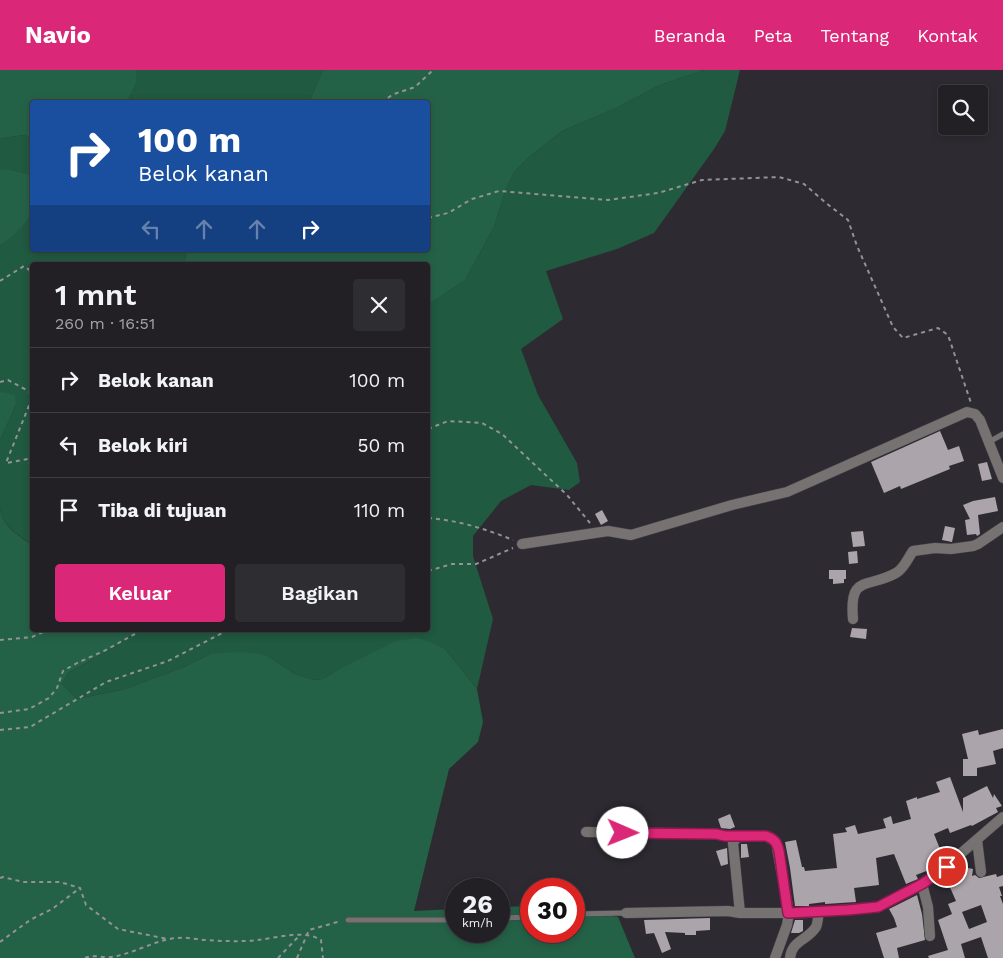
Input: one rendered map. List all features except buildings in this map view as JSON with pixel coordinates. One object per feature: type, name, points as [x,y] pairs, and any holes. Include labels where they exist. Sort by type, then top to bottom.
[{"type":"street","points":[[522,544],[608,531],[631,535],[732,505],[787,492],[967,412],[975,414],[980,420],[1003,478]]},
{"type":"street","points":[[853,619],[852,606],[855,591],[864,583],[898,572],[913,551],[973,546],[1003,527]]},
{"type":"street","points":[[626,912],[728,911],[740,913],[788,913],[878,907],[922,884],[957,858],[1003,817]]},
{"type":"street","points":[[586,832],[716,834],[738,837],[766,836],[776,842],[788,913],[787,926],[775,958]]},
{"type":"street","points":[[738,837],[733,843],[740,913]]},
{"type":"street","points":[[977,840],[981,872]]},
{"type":"street","points":[[922,884],[928,907],[930,936]]},
{"type":"street","points":[[790,958],[794,945],[810,934],[816,926],[819,911]]},
{"type":"lane","points":[[989,442],[1003,434]]},
{"type":"lane","points":[[585,914],[626,912]]},
{"type":"lane","points":[[348,920],[445,920]]},
{"type":"path","points":[[384,100],[394,94],[415,87],[433,70]]},
{"type":"path","points":[[430,218],[448,213],[472,200],[498,191],[608,200],[658,193],[702,180],[779,177],[804,184],[826,204],[848,220],[857,246],[893,327],[903,338],[938,328],[948,335],[975,414]]},
{"type":"path","points":[[0,281],[24,266],[30,270]]},
{"type":"path","points":[[0,382],[8,380],[30,392]]},
{"type":"path","points":[[30,403],[6,463],[28,459],[30,464]]},
{"type":"path","points":[[430,428],[448,421],[482,423],[502,434],[567,496],[588,523],[608,531]]},
{"type":"path","points":[[430,518],[443,519],[486,530],[522,544]]},
{"type":"path","points":[[430,571],[452,564],[476,564],[522,544]]},
{"type":"path","points":[[0,640],[32,638],[44,632]]},
{"type":"path","points":[[0,714],[29,709],[49,698],[57,688],[63,672],[138,632]]},
{"type":"path","points":[[0,730],[30,727],[106,682],[168,661],[224,632]]},
{"type":"path","points":[[0,878],[23,882],[60,882],[80,888]]},
{"type":"path","points":[[80,888],[86,905],[118,929],[170,939]]},
{"type":"path","points":[[0,942],[30,920],[52,909],[80,888]]},
{"type":"path","points":[[297,958],[309,930],[337,921],[348,920]]},
{"type":"path","points":[[278,958],[300,935]]},
{"type":"path","points":[[85,958],[89,956],[109,958],[178,938],[232,941],[300,935],[315,936],[322,940],[323,958]]},
{"type":"green space","points":[[0,70],[136,70],[136,84],[128,100],[30,100],[30,137],[22,135],[0,139]]},
{"type":"green space","points":[[136,70],[323,70],[310,100],[128,100],[136,84]]},
{"type":"green space","points":[[323,70],[704,70],[660,85],[616,108],[562,131],[528,158],[515,171],[506,188],[494,227],[465,280],[430,304],[430,262],[184,262],[187,252],[430,252],[430,100],[310,100]]},
{"type":"green space","points":[[704,70],[740,70],[725,131],[654,233],[617,249],[546,271],[563,319],[521,349],[538,395],[577,463],[580,482],[569,490],[531,485],[501,501],[473,536],[473,556],[493,619],[477,689],[445,649],[338,670],[323,679],[314,680],[295,674],[271,658],[210,654],[184,667],[125,689],[77,699],[62,684],[68,673],[118,645],[136,632],[430,632],[430,304],[465,280],[494,227],[506,188],[515,171],[528,158],[562,131],[616,108],[660,85]]},
{"type":"green space","points":[[22,135],[30,137],[30,175],[12,170],[0,170],[0,139]]},
{"type":"green space","points":[[0,170],[12,170],[30,175],[30,216],[23,226],[0,246]]},
{"type":"green space","points":[[30,213],[30,252],[187,252],[184,262],[30,262],[30,544],[8,526],[0,509],[0,440],[16,405],[0,392],[0,246],[18,230]]},
{"type":"green space","points":[[0,392],[15,395],[16,405],[0,440]]},
{"type":"green space","points":[[0,509],[8,526],[30,544],[30,632],[136,632],[118,645],[68,673],[62,684],[77,699],[125,689],[184,667],[210,654],[239,652],[261,654],[271,658],[295,674],[314,680],[323,679],[396,641],[416,638],[445,649],[477,689],[483,722],[478,742],[449,769],[414,911],[445,910],[445,943],[510,943],[510,907],[520,906],[520,943],[585,943],[585,912],[618,917],[635,958],[0,958]]},
{"type":"route","points":[[623,833],[716,834],[738,837],[766,836],[771,838],[776,842],[779,851],[788,913],[878,907],[922,884],[947,867]]}]
